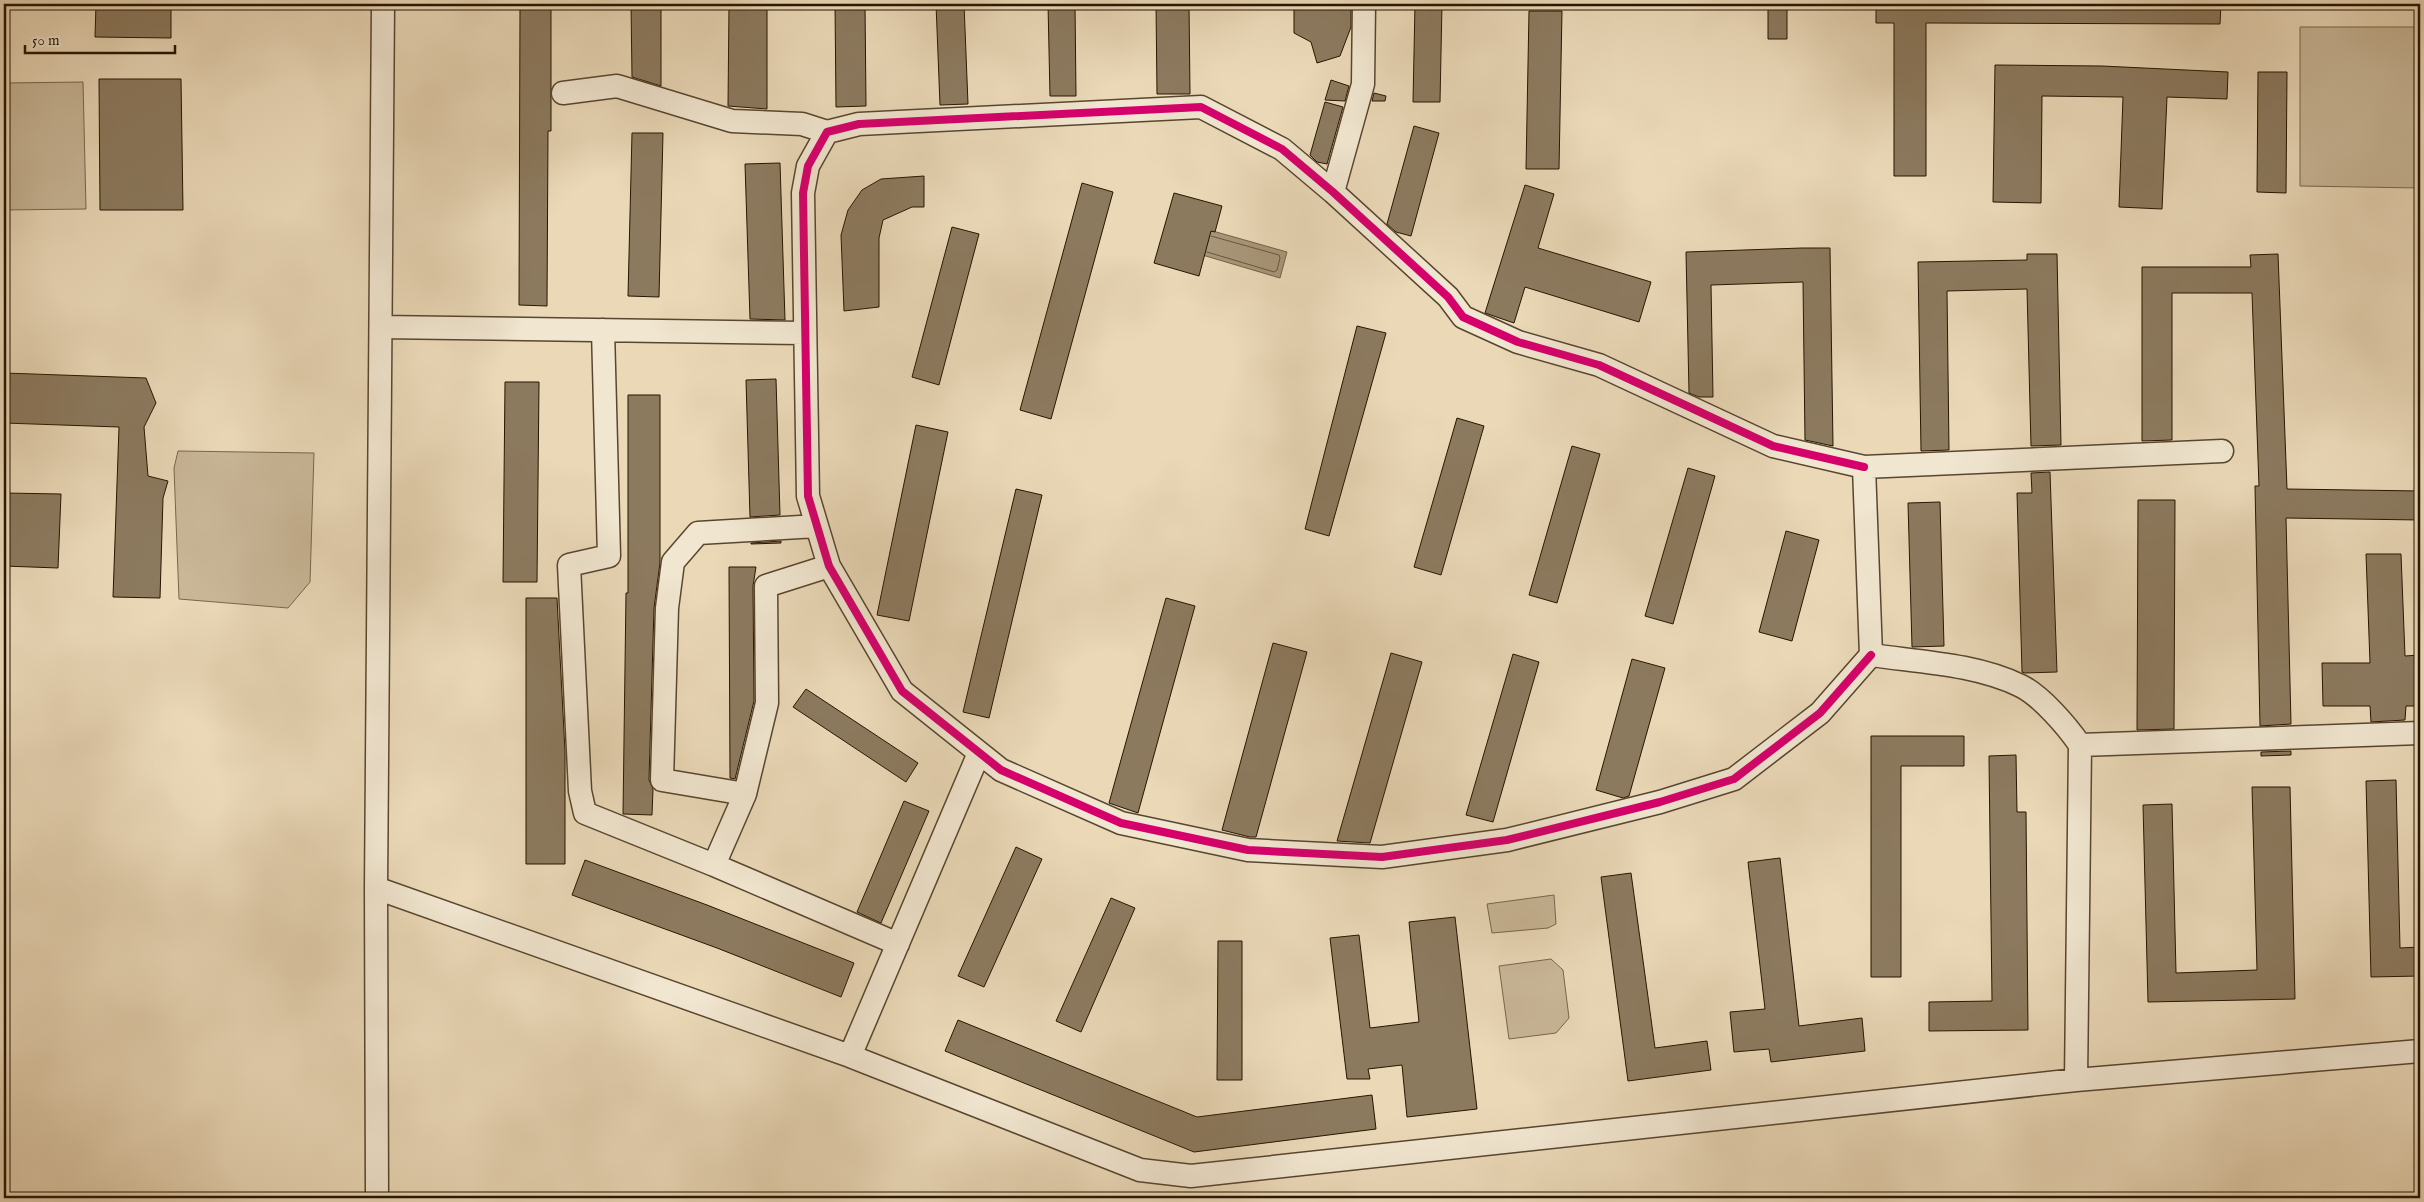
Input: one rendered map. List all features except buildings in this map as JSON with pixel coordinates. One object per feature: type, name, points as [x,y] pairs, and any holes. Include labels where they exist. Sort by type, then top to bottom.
[{"type":"street","points":[[377,1198],[376,888],[382,4]]},
{"type":"street","points":[[1333,192],[1363,84],[1364,4]]},
{"type":"street","points":[[562,93],[617,86],[732,121],[802,124],[827,132],[859,124],[1201,107],[1282,149],[1333,192],[1448,297],[1463,317],[1518,342],[1599,365],[1773,446],[1864,467],[2222,451]]},
{"type":"street","points":[[827,132],[808,166],[802,193],[808,496],[829,566],[902,691],[1001,770],[1121,823],[1248,850],[1382,857],[1507,840],[1660,802],[1734,779],[1820,713],[1871,655],[1864,467]]},
{"type":"street","points":[[381,327],[804,333]]},
{"type":"street","points":[[603,330],[609,556],[569,565],[580,791],[585,813],[714,865],[898,944]]},
{"type":"street","points":[[744,794],[662,780],[667,608],[672,562],[698,532],[817,526]]},
{"type":"street","points":[[714,865],[744,794],[767,703],[766,586],[829,566]]},
{"type":"street","points":[[1871,655],[1972,670],[2022,686],[2064,721],[2080,744],[2076,1080]]},
{"type":"street","points":[[2080,744],[2420,734]]},
{"type":"street","points":[[850,1056],[979,753]]},
{"type":"street","points":[[376,888],[850,1056],[1140,1170],[1191,1176],[2076,1080],[2420,1051]]},
{"type":"shaded area","points":[[2300,27],[2420,27],[2420,188],[2300,186]]},
{"type":"shaded area","points":[[83,82],[86,209],[4,210],[4,83]]},
{"type":"shaded area","points":[[178,451],[314,453],[310,582],[288,608],[179,599],[174,468]]},
{"type":"shaded area","points":[[1554,895],[1556,924],[1548,928],[1492,933],[1487,904]]},
{"type":"shaded area","points":[[1551,959],[1563,970],[1569,1018],[1556,1033],[1509,1039],[1499,966]]},
{"type":"water","points":[[1188,224],[1287,252],[1280,278],[1182,249]]},
{"type":"cycle path","points":[[1864,467],[1773,446],[1599,365],[1518,342],[1463,317],[1448,297],[1333,192],[1282,149],[1201,107],[859,124],[827,132],[808,166],[803,193],[808,496],[829,566],[902,691],[1001,770],[1121,823],[1248,850],[1382,857],[1507,840],[1660,802],[1734,779],[1820,713],[1871,655]]}]
